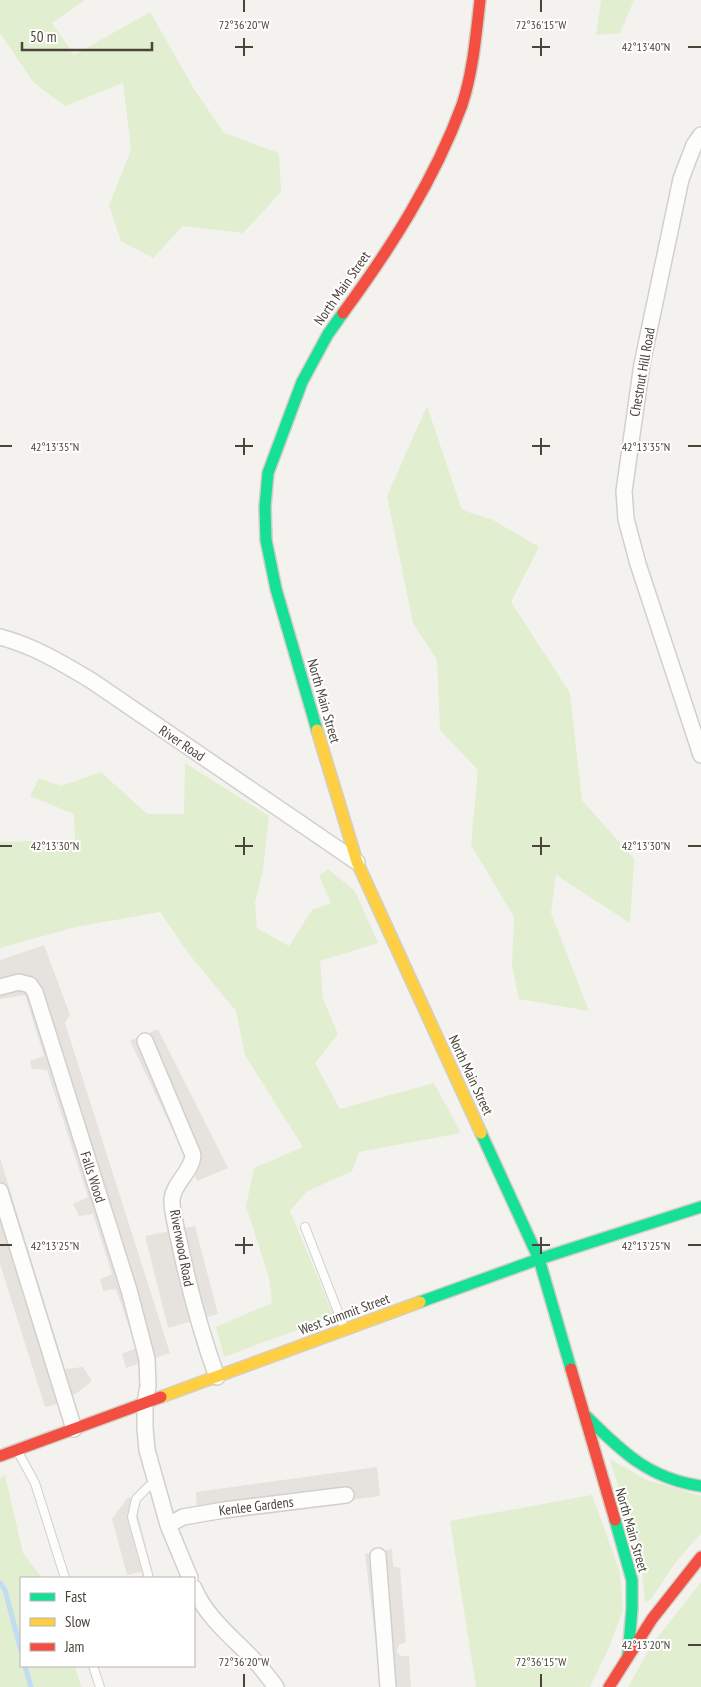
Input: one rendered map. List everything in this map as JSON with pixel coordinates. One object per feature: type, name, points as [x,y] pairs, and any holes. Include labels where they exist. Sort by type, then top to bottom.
[{"type":"street","name":"North Main Street","points":[[480,0],[472,63],[462,104],[440,156],[405,223],[323,342],[302,382],[268,473],[264,507],[266,540],[276,589],[357,862],[539,1259],[632,1580],[628,1656]]},
{"type":"street","name":"Chestnut Hill Road","points":[[701,136],[694,145],[681,179],[642,364],[624,491],[626,519],[638,564],[701,755]]},
{"type":"street","name":"River Road","points":[[0,637],[19,642],[55,658],[92,681],[357,862]]},
{"type":"street","name":"Falls Wood","points":[[0,987],[19,982],[30,985],[35,992],[129,1290],[147,1359],[148,1386],[146,1403]]},
{"type":"street","name":"Riverwood Road","points":[[145,1041],[193,1155],[192,1164],[181,1178],[172,1199],[186,1276],[201,1333],[217,1377]]},
{"type":"street","points":[[0,1191],[74,1429]]},
{"type":"street","name":"West Summit Street","points":[[0,1456],[539,1259],[701,1207]]},
{"type":"street","points":[[146,1403],[147,1450],[168,1525],[190,1577]]},
{"type":"street","name":"North Main Street","points":[[584,1414],[615,1446],[641,1466],[671,1479],[701,1486]]},
{"type":"street","name":"Kenlee Gardens","points":[[168,1525],[184,1517],[224,1510],[346,1495]]},
{"type":"street","points":[[378,1556],[388,1687]]},
{"type":"street","points":[[609,1687],[660,1609],[701,1557]]},
{"type":"street","points":[[195,1593],[198,1608],[208,1614],[255,1661],[276,1687]]},
{"type":"lane","points":[[305,1227],[345,1329]]},
{"type":"lane","points":[[17,1450],[35,1483],[65,1577]]},
{"type":"lane","points":[[148,1577],[132,1517],[136,1499],[155,1480]]},
{"type":"lane","points":[[93,1667],[100,1687]]},
{"type":"green space","points":[[0,0],[85,0],[52,23],[74,55],[150,12],[194,89],[224,133],[279,153],[281,192],[243,233],[183,226],[153,258],[121,241],[109,205],[131,150],[123,83],[65,106],[34,83],[0,33]]},
{"type":"green space","points":[[601,0],[634,0],[620,33],[596,35]]},
{"type":"green space","points":[[427,406],[462,510],[493,520],[539,547],[511,602],[570,693],[582,800],[634,859],[630,923],[556,875],[551,913],[589,1011],[519,999],[512,965],[514,917],[471,845],[478,770],[440,730],[437,660],[413,623],[387,496]]},
{"type":"green space","points":[[185,763],[269,816],[263,870],[255,903],[257,928],[289,946],[312,910],[331,903],[319,876],[328,869],[355,891],[378,943],[320,961],[323,999],[338,1034],[315,1063],[340,1109],[434,1083],[461,1133],[359,1152],[352,1171],[306,1192],[290,1211],[334,1316],[224,1357],[216,1327],[272,1303],[269,1278],[246,1206],[254,1168],[303,1147],[245,1055],[236,1011],[189,954],[160,912],[76,927],[0,948],[0,842],[75,840],[74,814],[30,796],[39,778],[61,786],[101,772],[147,814],[184,814]]},
{"type":"green space","points":[[610,1459],[647,1480],[701,1496],[701,1533],[676,1562],[651,1599],[645,1603],[641,1562]]},
{"type":"green space","points":[[5,1475],[23,1553],[41,1577],[20,1577],[20,1667],[75,1667],[81,1687],[0,1687],[0,1478]]},
{"type":"green space","points":[[592,1495],[620,1572],[623,1610],[608,1650],[590,1687],[476,1687],[450,1521]]},
{"type":"green space","points":[[701,1582],[701,1687],[628,1687],[653,1643]]},
{"type":"shaded area","points":[[44,945],[70,1015],[65,1023],[170,1353],[126,1368],[122,1354],[136,1348],[116,1289],[103,1291],[100,1279],[112,1274],[93,1214],[79,1216],[73,1204],[88,1197],[47,1070],[32,1069],[30,1061],[44,1056],[25,995],[0,999],[0,960]]},
{"type":"shaded area","points":[[158,1029],[228,1168],[197,1181],[130,1041]]},
{"type":"shaded area","points":[[0,1158],[65,1369],[83,1367],[92,1381],[77,1393],[54,1405],[45,1407],[0,1264]]},
{"type":"shaded area","points":[[195,1226],[218,1314],[168,1328],[145,1236]]},
{"type":"shaded area","points":[[377,1467],[380,1496],[197,1521],[196,1492]]},
{"type":"shaded area","points":[[128,1497],[140,1502],[138,1515],[154,1577],[143,1577],[141,1572],[127,1575],[112,1519]]},
{"type":"shaded area","points":[[392,1549],[393,1566],[400,1568],[406,1642],[399,1645],[397,1651],[400,1656],[409,1656],[411,1687],[381,1687],[365,1554]]},
{"type":"waterway","points":[[0,1583],[5,1590],[20,1647]]},
{"type":"waterway","points":[[25,1667],[31,1687]]},
{"type":"traffic: fast","points":[[317,730],[276,589],[266,540],[265,507],[268,473],[302,382],[328,334],[343,313]]},
{"type":"traffic: fast","points":[[481,1133],[539,1259],[571,1369]]},
{"type":"traffic: fast","points":[[420,1302],[539,1259],[701,1207]]},
{"type":"traffic: fast","points":[[587,1417],[612,1442],[638,1462],[667,1477],[701,1486]]},
{"type":"traffic: fast","points":[[615,1520],[632,1580],[632,1609],[628,1656]]},
{"type":"traffic: slow","points":[[317,730],[357,862],[481,1133]]},
{"type":"traffic: slow","points":[[161,1397],[420,1302]]},
{"type":"traffic: jam","points":[[343,313],[410,213],[451,133],[469,80],[480,0]]},
{"type":"traffic: jam","points":[[571,1369],[615,1520]]},
{"type":"traffic: jam","points":[[0,1456],[161,1397]]},
{"type":"traffic: jam","points":[[609,1687],[652,1619],[701,1557]]}]
